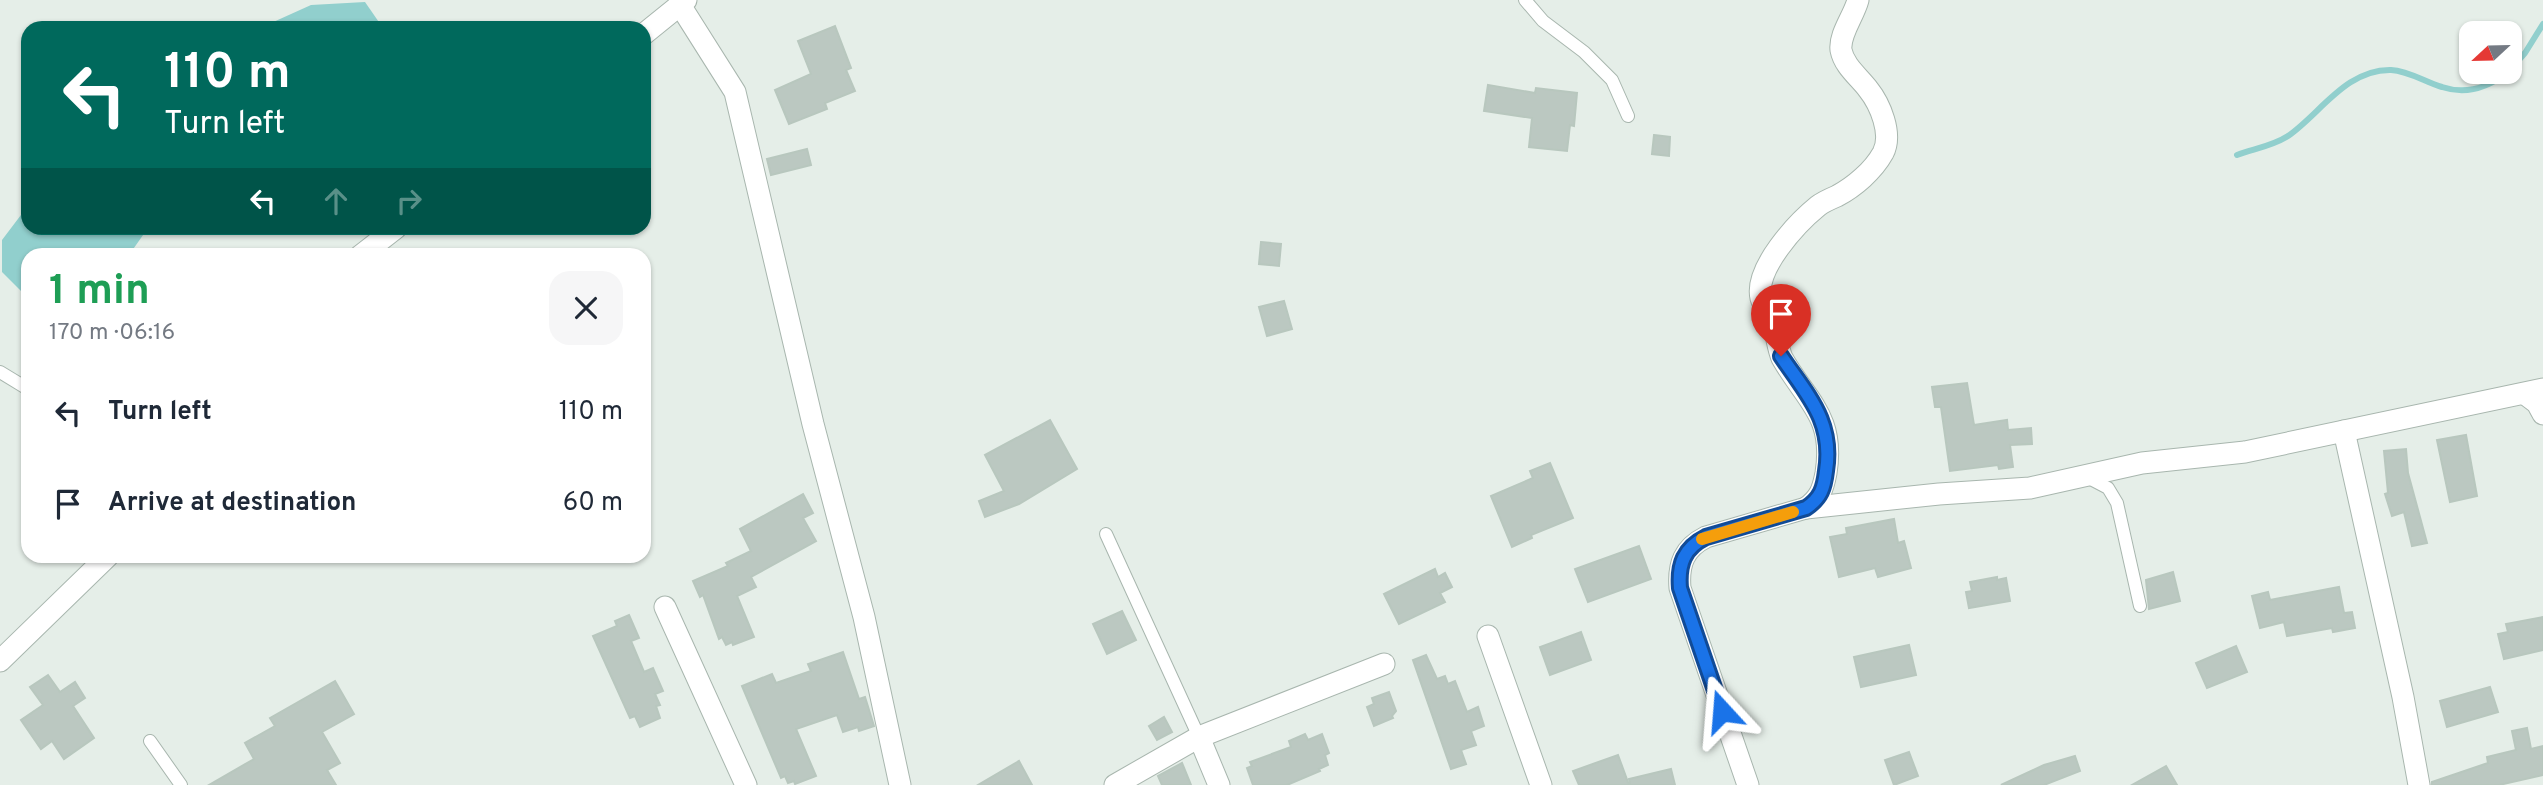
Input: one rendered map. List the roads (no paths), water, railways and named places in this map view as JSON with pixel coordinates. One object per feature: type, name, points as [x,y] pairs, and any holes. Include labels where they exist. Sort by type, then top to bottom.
[{"type":"street","points":[[1806,508],[1819,499],[1824,485],[1829,452],[1826,428],[1781,356],[1761,296],[1761,282],[1766,269],[1790,232],[1820,204],[1855,184],[1873,167],[1884,151],[1887,135],[1882,117],[1870,91],[1848,65],[1841,52],[1841,41],[1858,0]]},
{"type":"street","points":[[651,28],[683,2],[735,92],[813,424],[864,617],[900,785]]},
{"type":"street","points":[[370,248],[387,235]]},
{"type":"street","points":[[1748,785],[1680,588],[1679,572],[1683,556],[1692,544],[1706,537],[1806,508],[1939,494],[2030,488],[2142,463],[2245,452],[2534,391],[2543,414]]},
{"type":"street","points":[[2344,431],[2403,697],[2419,785]]},
{"type":"street","points":[[0,661],[101,563]]},
{"type":"street","points":[[665,607],[747,785]]},
{"type":"street","points":[[1488,636],[1541,785]]},
{"type":"street","points":[[1115,785],[1199,737],[1384,664]]},
{"type":"street","points":[[1199,737],[1219,785]]},
{"type":"lane","points":[[1525,0],[1543,21],[1584,52],[1612,80],[1628,116]]},
{"type":"lane","points":[[0,372],[21,386]]},
{"type":"lane","points":[[2083,475],[2108,488],[2117,503],[2140,606]]},
{"type":"lane","points":[[1106,534],[1199,737]]},
{"type":"lane","points":[[150,741],[181,785]]},
{"type":"water","points":[[365,2],[378,21],[276,21],[311,5]]},
{"type":"water","points":[[21,215],[21,235],[143,235],[134,248],[21,248],[21,291],[2,272],[2,240]]},
{"type":"waterway","points":[[2522,56],[2543,24]]},
{"type":"waterway","points":[[2237,155],[2288,136],[2347,85],[2375,72],[2398,71],[2442,87],[2460,90],[2488,84]]}]
